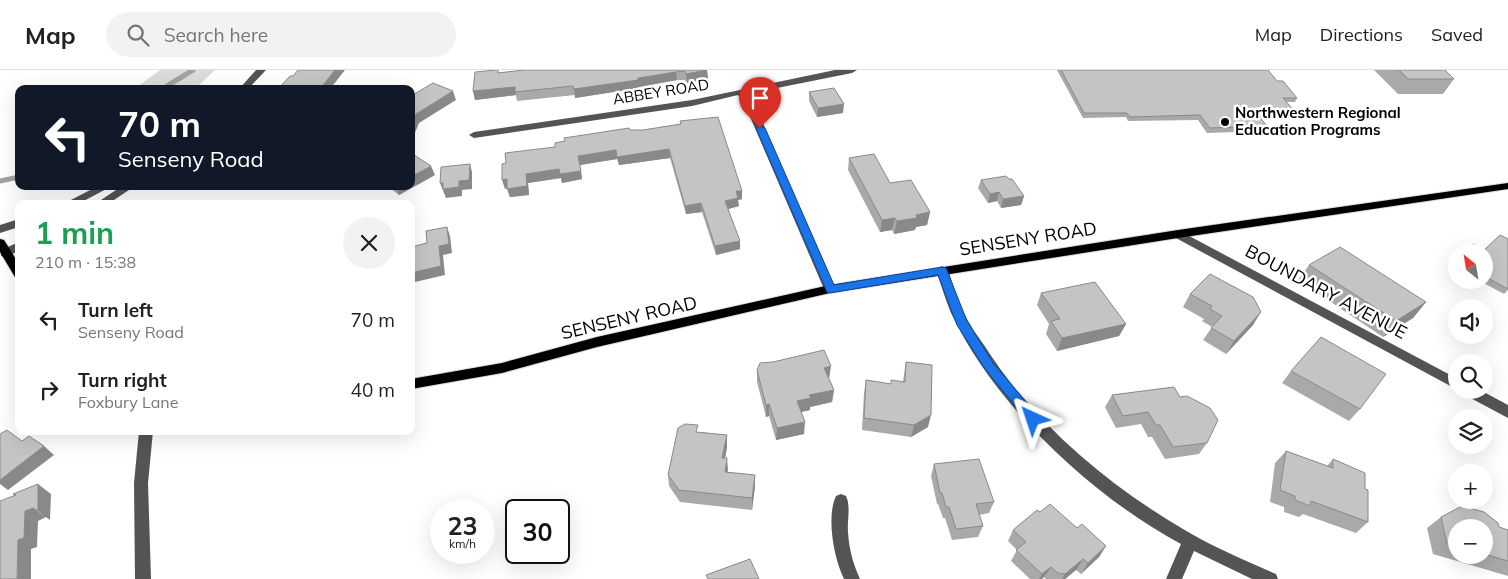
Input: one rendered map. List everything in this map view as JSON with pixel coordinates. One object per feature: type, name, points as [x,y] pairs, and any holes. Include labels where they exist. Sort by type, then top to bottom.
[{"type":"main road","name":"SENSENY ROAD","points":[[415,383],[502,368],[597,342],[830,289],[1178,234],[1508,186]]},
{"type":"main road","points":[[3,248],[15,268]]},
{"type":"street","points":[[247,85],[261,70]]},
{"type":"street","name":"ABBEY ROAD","points":[[474,135],[692,103],[809,77],[852,70]]},
{"type":"street","points":[[742,92],[753,112],[830,289]]},
{"type":"street","points":[[77,200],[98,190]]},
{"type":"street","points":[[107,200],[123,190]]},
{"type":"street","points":[[0,229],[15,224]]},
{"type":"street","name":"BOUNDARY AVENUE","points":[[1178,234],[1448,380]]},
{"type":"street","points":[[942,270],[961,322],[989,366],[1020,405],[1061,448],[1106,487],[1141,512],[1190,542],[1239,567],[1270,579]]},
{"type":"street","points":[[1484,399],[1508,412]]},
{"type":"street","points":[[143,579],[141,483],[146,435]]},
{"type":"street","points":[[841,501],[842,550],[852,579]]},
{"type":"street","points":[[1174,579],[1190,542]]},
{"type":"shaded area","points":[[160,70],[215,70],[199,85],[139,85]]},
{"type":"building","points":[[298,70],[335,70],[323,85],[282,85],[290,76],[293,76]]},
{"type":"building","points":[[498,70],[498,73],[524,70],[707,70],[686,74],[685,71],[676,72],[638,78],[638,80],[574,89],[573,86],[515,92],[515,87],[473,91],[475,72]]},
{"type":"building","points":[[1061,70],[1268,70],[1277,81],[1283,81],[1297,98],[1283,98],[1296,113],[1257,114],[1267,126],[1210,128],[1200,115],[1130,117],[1127,113],[1084,113]]},
{"type":"building","points":[[1399,70],[1445,70],[1454,79],[1408,79]]},
{"type":"building","points":[[433,83],[453,91],[415,116],[415,94]]},
{"type":"building","points":[[834,88],[844,104],[818,108],[809,92]]},
{"type":"building","points":[[718,117],[742,191],[736,191],[738,198],[725,201],[740,241],[715,246],[701,203],[685,206],[669,149],[617,157],[616,150],[578,156],[581,171],[560,174],[559,169],[526,174],[527,186],[507,189],[507,179],[502,180],[502,164],[506,163],[505,153],[555,147],[555,143],[565,141],[564,138],[629,128],[630,130],[643,130],[681,124],[680,121]]},
{"type":"building","points":[[874,154],[890,183],[911,180],[930,212],[916,215],[917,218],[897,221],[895,218],[882,220],[849,158]]},
{"type":"building","points":[[415,156],[431,166],[415,175]]},
{"type":"building","points":[[470,164],[469,180],[459,181],[459,187],[443,189],[443,183],[440,183],[441,167]]},
{"type":"building","points":[[1006,176],[1012,179],[1024,196],[1003,199],[999,192],[990,194],[981,180]]},
{"type":"building","points":[[447,227],[449,244],[439,246],[441,266],[415,272],[415,246],[427,243],[426,231]]},
{"type":"building","points":[[1500,235],[1508,239],[1508,289],[1493,281],[1493,244],[1490,244]]},
{"type":"building","points":[[1340,247],[1426,302],[1396,321],[1309,265]]},
{"type":"building","points":[[1210,274],[1253,297],[1261,312],[1234,341],[1211,328],[1222,316],[1210,309],[1212,306],[1190,294]]},
{"type":"building","points":[[1095,282],[1126,324],[1062,338],[1051,321],[1060,319],[1041,293]]},
{"type":"building","points":[[1321,337],[1386,374],[1360,409],[1291,371]]},
{"type":"building","points":[[824,350],[831,366],[824,368],[834,390],[809,395],[811,398],[797,401],[805,422],[777,428],[769,404],[766,405],[757,370],[760,363],[773,362]]},
{"type":"building","points":[[906,362],[932,365],[931,415],[914,425],[864,418],[866,380],[891,384],[891,380],[905,382]]},
{"type":"building","points":[[1174,387],[1180,397],[1187,396],[1210,408],[1218,420],[1207,443],[1173,447],[1160,425],[1156,425],[1148,412],[1123,416],[1112,395]]},
{"type":"building","points":[[685,424],[698,425],[696,432],[727,435],[722,458],[727,458],[725,472],[755,475],[752,498],[679,490],[668,475],[678,428]]},
{"type":"building","points":[[7,430],[22,441],[29,436],[44,446],[0,480],[0,434]]},
{"type":"building","points":[[1286,451],[1333,468],[1333,459],[1365,473],[1365,489],[1368,490],[1368,522],[1311,501],[1310,506],[1295,500],[1295,496],[1280,490]]},
{"type":"building","points":[[979,459],[994,502],[976,504],[983,526],[956,529],[949,507],[946,507],[942,493],[940,493],[934,464]]},
{"type":"building","points":[[38,484],[38,511],[33,508],[25,511],[24,538],[18,540],[17,579],[0,579],[0,501]]},
{"type":"building","points":[[1050,504],[1077,528],[1082,524],[1106,546],[1088,563],[1083,559],[1065,574],[1058,573],[1051,567],[1042,574],[1016,550],[1026,542],[1013,530],[1037,510],[1040,512]]},
{"type":"building","points":[[1456,509],[1473,509],[1484,512],[1493,519],[1448,519],[1448,544],[1441,517]]},
{"type":"building","points":[[1493,519],[1498,523],[1499,527],[1508,530],[1508,561],[1493,557]]},
{"type":"building","points":[[750,559],[759,579],[708,579],[706,575]]},
{"type":"waterway","points":[[169,85],[193,70]]},
{"type":"waterway","points":[[0,181],[15,178]]},
{"type":"place","name":"Northwestern Regional Education Programs","points":[[1225,122]]},
{"type":"route","points":[[760,128],[830,289],[942,270],[961,322],[989,366],[1033,419]]}]
